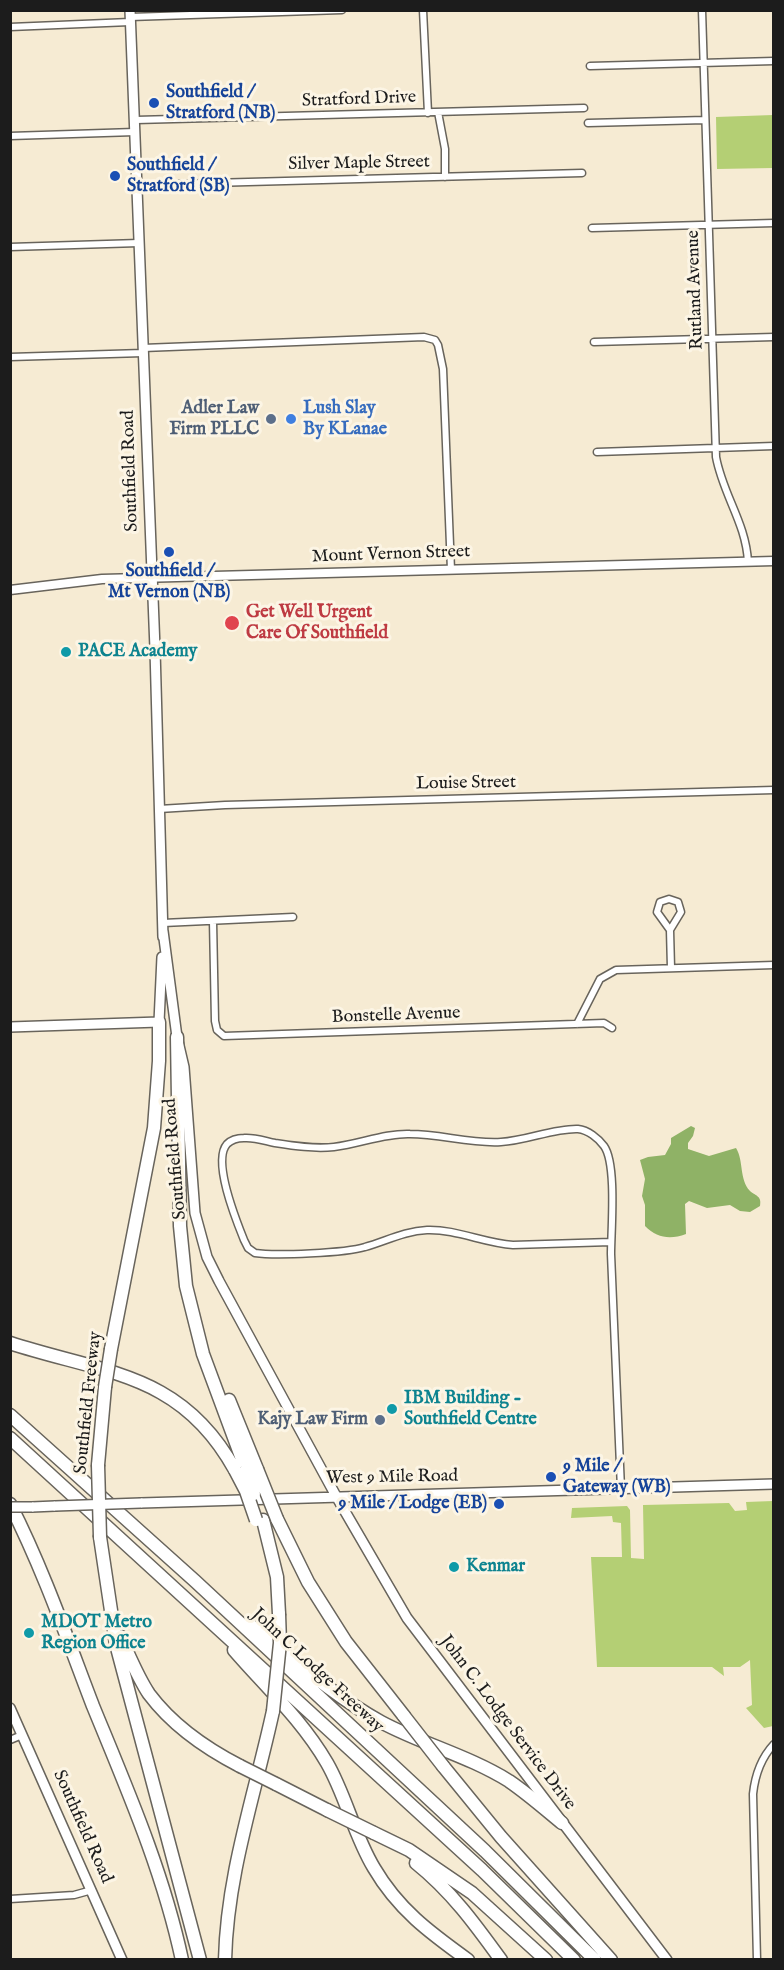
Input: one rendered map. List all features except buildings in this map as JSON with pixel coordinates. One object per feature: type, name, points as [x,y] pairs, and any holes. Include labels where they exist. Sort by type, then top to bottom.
[{"type":"highway","name":"Southfield Freeway","points":[[159,1022],[159,1061],[154,1128],[105,1387],[99,1441],[98,1509],[116,1644],[200,1959]]},
{"type":"highway","points":[[177,1037],[182,1248],[186,1286],[200,1336],[210,1353],[277,1577],[280,1643],[273,1711],[240,1843],[231,1890],[225,1959]]},
{"type":"highway","points":[[10,1343],[144,1383],[162,1392],[206,1427],[222,1447],[246,1470],[277,1519],[296,1560],[346,1642],[501,1837],[611,1959]]},
{"type":"highway","name":"John C Lodge Freeway","points":[[10,1415],[195,1581],[484,1851],[595,1959]]},
{"type":"highway","name":"John C Lodge Freeway","points":[[10,1437],[482,1870],[574,1959]]},
{"type":"highway","points":[[10,1505],[36,1560],[140,1820],[161,1882],[182,1959]]},
{"type":"highway","points":[[195,1581],[352,1705],[408,1736],[507,1780],[562,1823]]},
{"type":"highway","points":[[200,1610],[259,1679],[295,1716],[313,1740],[328,1765],[373,1867],[390,1893],[409,1915],[468,1959]]},
{"type":"highway","points":[[113,1620],[135,1669],[149,1693],[183,1729],[201,1743],[240,1766],[417,1855],[472,1893],[546,1959]]},
{"type":"highway","points":[[387,1839],[452,1895],[501,1959]]},
{"type":"main road","name":"Southfield Road","points":[[130,16],[136,120],[163,927],[159,1022]]},
{"type":"main road","name":"Southfield Road","points":[[163,927],[177,1037],[184,1067],[195,1214],[207,1257],[336,1496]]},
{"type":"main road","points":[[10,1027],[159,1022]]},
{"type":"main road","name":"West 9 Mile Road","points":[[10,1505],[32,1507],[774,1484]]},
{"type":"main road","name":"John C. Lodge Service Drive","points":[[336,1496],[413,1627],[667,1959]]},
{"type":"main road","name":"Southfield Road","points":[[10,1708],[122,1959]]},
{"type":"street","points":[[10,27],[130,16],[342,10]]},
{"type":"street","points":[[423,10],[428,113]]},
{"type":"street","name":"Rutland Avenue","points":[[702,10],[715,448],[723,486],[746,539],[748,562]]},
{"type":"street","points":[[590,66],[774,61]]},
{"type":"street","name":"Stratford Drive","points":[[136,120],[584,108]]},
{"type":"street","points":[[438,112],[445,149],[445,177]]},
{"type":"street","points":[[588,123],[705,120]]},
{"type":"street","points":[[10,136],[135,132]]},
{"type":"street","name":"Silver Maple Street","points":[[137,185],[582,173]]},
{"type":"street","points":[[592,228],[774,223]]},
{"type":"street","points":[[10,247],[139,243]]},
{"type":"street","points":[[10,357],[424,337],[435,340],[443,369],[450,570]]},
{"type":"street","points":[[594,342],[774,337]]},
{"type":"street","points":[[597,452],[774,446]]},
{"type":"street","name":"Mount Vernon Street","points":[[10,590],[88,580],[774,561]]},
{"type":"street","name":"Louise Street","points":[[159,809],[225,805],[774,790]]},
{"type":"street","points":[[670,930],[657,912],[660,902],[669,899],[678,903],[681,912],[670,930],[671,968]]},
{"type":"street","points":[[163,927],[213,921],[293,917]]},
{"type":"street","name":"Bonstelle Avenue","points":[[213,921],[215,1021],[220,1034],[230,1037],[604,1023],[612,1028]]},
{"type":"street","points":[[577,1024],[598,983],[610,972],[623,969],[774,965]]},
{"type":"street","points":[[611,1242],[497,1244],[446,1231],[427,1230],[402,1234],[356,1249],[255,1253],[248,1248],[244,1240],[226,1186],[221,1160],[228,1143],[245,1137],[294,1146],[326,1147],[404,1134],[474,1142],[501,1142],[522,1140],[566,1130],[582,1130],[600,1142],[609,1157],[621,1489]]},
{"type":"street","points":[[10,1740],[22,1735]]},
{"type":"street","points":[[758,1959],[753,1794],[762,1761],[774,1744]]},
{"type":"street","points":[[10,1899],[74,1895],[92,1890]]},
{"type":"green space","points":[[773,115],[773,168],[717,169],[716,117]]},
{"type":"green space","points":[[691,1126],[695,1128],[688,1143],[688,1149],[709,1156],[736,1148],[744,1181],[750,1191],[759,1198],[760,1206],[750,1212],[740,1211],[730,1205],[707,1208],[689,1201],[685,1204],[686,1234],[664,1237],[645,1226],[645,1205],[642,1196],[645,1179],[640,1160],[665,1155],[671,1144],[671,1138]]},
{"type":"green space","points":[[773,1501],[773,1726],[764,1728],[746,1708],[752,1705],[750,1660],[740,1667],[723,1667],[724,1676],[712,1667],[597,1667],[591,1557],[622,1557],[621,1523],[613,1522],[612,1516],[571,1518],[572,1508],[627,1506],[630,1510],[631,1558],[644,1559],[643,1505],[729,1503],[735,1511],[747,1510],[746,1502]]},
{"type":"place","name":"Southfield / Stratford (NB)","points":[[154,103]]},
{"type":"place","name":"Southfield / Stratford (SB)","points":[[115,176]]},
{"type":"place","name":"Adler Law Firm PLLC","points":[[271,419]]},
{"type":"place","name":"Lush Slay By KLanae","points":[[291,419]]},
{"type":"place","name":"Southfield / Mt Vernon (NB)","points":[[169,552]]},
{"type":"place","name":"Get Well Urgent Care Of Southfield","points":[[232,623]]},
{"type":"place","name":"PACE Academy","points":[[66,652]]},
{"type":"place","name":"IBM Building - Southfield Centre","points":[[392,1409]]},
{"type":"place","name":"Kajy Law Firm","points":[[380,1420]]},
{"type":"place","name":"9 Mile / Gateway (WB)","points":[[551,1477]]},
{"type":"place","name":"9 Mile / Lodge (EB)","points":[[499,1504]]},
{"type":"place","name":"Kenmar","points":[[454,1567]]},
{"type":"place","name":"MDOT Metro Region Office","points":[[29,1633]]}]
